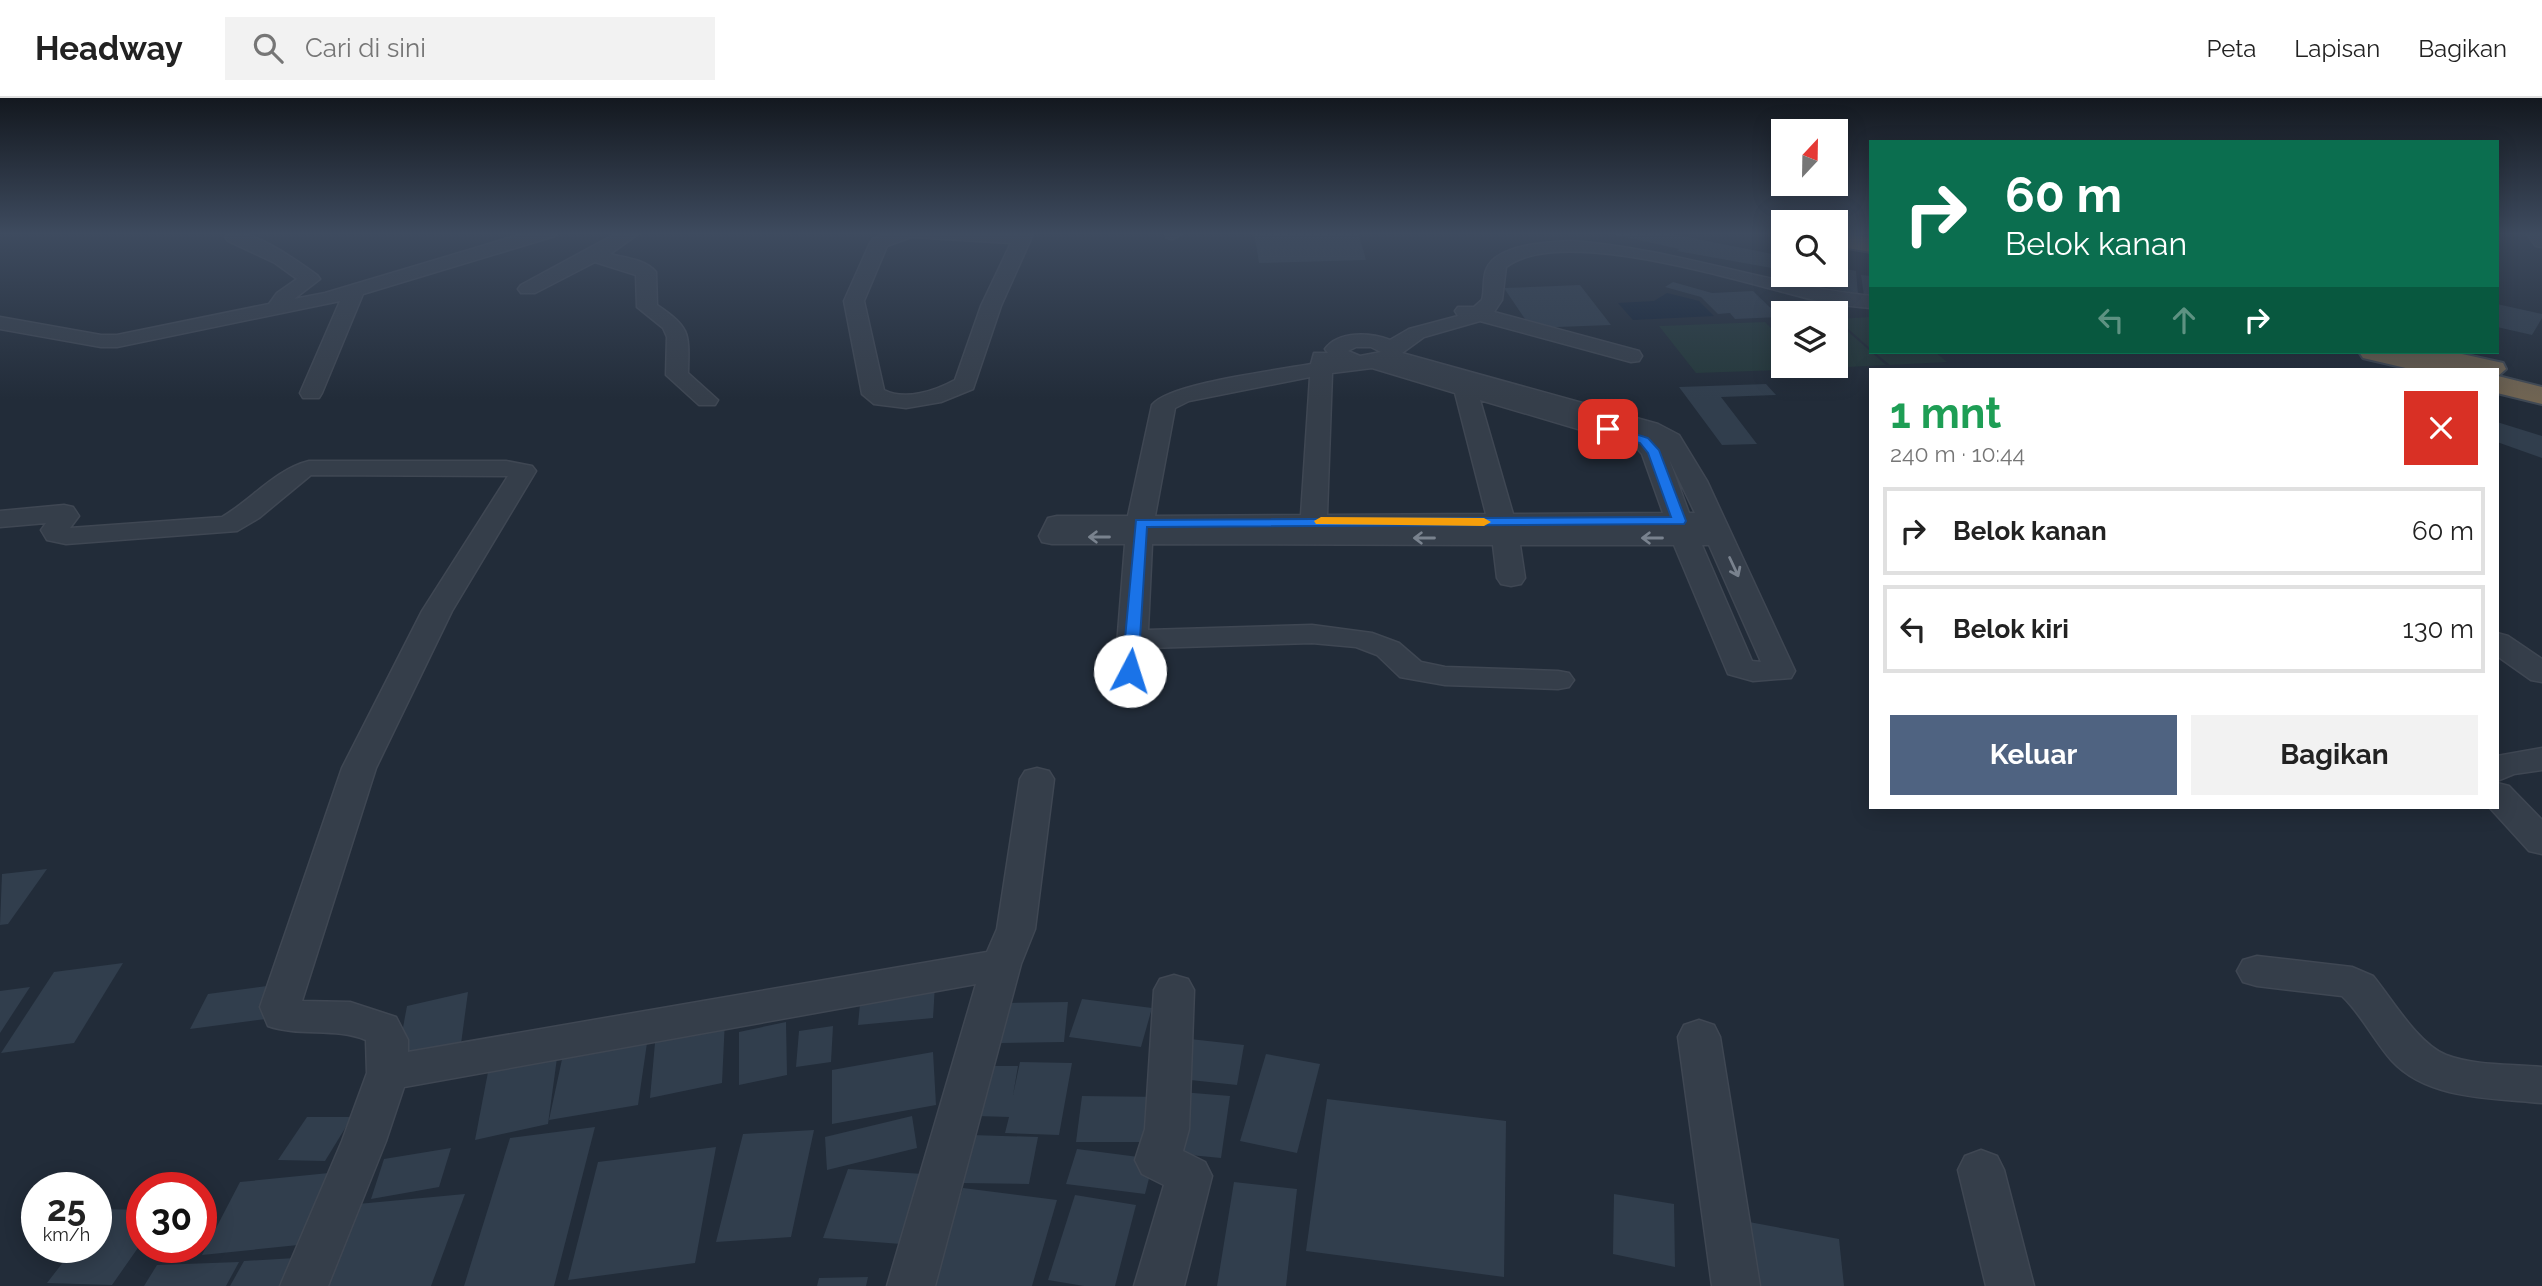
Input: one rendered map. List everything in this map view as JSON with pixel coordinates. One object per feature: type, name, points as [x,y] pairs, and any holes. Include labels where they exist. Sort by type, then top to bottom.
[{"type":"highway","points":[[2380,354],[2438,368]]},
{"type":"highway","points":[[2428,354],[2487,368]]},
{"type":"highway","points":[[2499,371],[2542,382]]},
{"type":"highway","points":[[2499,385],[2542,396]]},
{"type":"street","points":[[276,310],[284,297],[298,287]]},
{"type":"street","points":[[0,323],[111,341],[276,310],[364,287]]},
{"type":"street","points":[[646,287],[647,307],[671,324],[678,337],[677,375],[707,400]]},
{"type":"street","points":[[860,287],[854,301],[873,394],[890,402],[952,392],[965,384],[999,287]]},
{"type":"street","points":[[1130,671],[1140,530],[1164,405],[1170,400],[1348,358],[1403,339],[1476,312],[1495,296],[1495,287]]},
{"type":"street","points":[[1785,287],[1821,296],[1869,302]]},
{"type":"street","points":[[311,393],[355,290]]},
{"type":"street","points":[[1314,521],[1348,358],[1388,326],[1476,312],[1631,356]]},
{"type":"street","points":[[1348,358],[1567,412],[1650,429],[1655,439],[1694,481],[1781,669],[1778,673],[1749,672],[1739,667],[1682,530],[1654,452],[1655,439]]},
{"type":"street","points":[[1348,358],[1567,412]]},
{"type":"street","points":[[1465,387],[1503,530],[1511,578]]},
{"type":"street","points":[[0,519],[64,513],[66,516],[54,530],[56,534],[66,536],[228,525],[243,517],[302,470],[309,468],[506,468],[523,471],[437,611],[359,768],[280,1007],[282,1015],[292,1018],[338,1017],[361,1020],[381,1029],[387,1040],[388,1073],[364,1141],[304,1286]]},
{"type":"street","points":[[1140,530],[1314,521],[1503,530]]},
{"type":"street","points":[[1140,530],[1716,529]]},
{"type":"street","points":[[1133,639],[1312,634],[1337,636],[1361,639],[1388,649],[1411,670],[1445,676],[1558,680]]},
{"type":"street","points":[[2499,643],[2542,673]]},
{"type":"street","points":[[2499,769],[2505,765],[2542,759]]},
{"type":"street","points":[[911,1286],[1001,964],[1016,929],[1037,779]]},
{"type":"street","points":[[2499,796],[2542,842]]},
{"type":"street","points":[[388,1073],[1001,964]]},
{"type":"street","points":[[2257,971],[2352,982],[2359,987],[2416,1058],[2433,1068],[2459,1075],[2542,1085]]},
{"type":"street","points":[[1158,1286],[1162,1280],[1189,1176],[1158,1160],[1167,1129],[1174,990]]},
{"type":"street","points":[[1699,1037],[1736,1286]]},
{"type":"street","points":[[1980,1170],[2010,1286]]},
{"type":"green space","points":[[1869,317],[1869,347],[1848,329],[1848,318]]},
{"type":"green space","points":[[1765,322],[1771,328],[1771,370],[1696,373],[1659,326]]},
{"type":"green space","points":[[1848,332],[1869,350],[1869,354],[1874,354],[1886,365],[1848,367]]},
{"type":"green space","points":[[1876,354],[1937,354],[1947,362],[1890,365]]},
{"type":"water","points":[[1667,293],[1699,301],[1714,316],[1633,320],[1618,303],[1654,301]]},
{"type":"building","points":[[1582,287],[1611,325],[1531,328],[1504,288]]},
{"type":"building","points":[[1667,287],[1692,287],[1712,293],[1753,291],[1771,308],[1771,317],[1735,319],[1730,313],[1718,314],[1701,297]]},
{"type":"building","points":[[1827,287],[1857,287],[1858,294]]},
{"type":"building","points":[[1863,287],[1869,287],[1869,297],[1864,296]]},
{"type":"building","points":[[2499,304],[2542,314],[2532,335],[2499,327]]},
{"type":"building","points":[[1766,384],[1776,395],[1721,397],[1757,444],[1722,445],[1679,387]]},
{"type":"building","points":[[2499,423],[2542,436],[2542,458],[2499,443]]},
{"type":"building","points":[[47,869],[8,924],[0,925],[2,874]]},
{"type":"building","points":[[123,963],[74,1043],[1,1053],[54,972]]},
{"type":"building","points":[[282,984],[266,1019],[190,1029],[208,994]]},
{"type":"building","points":[[935,985],[933,1018],[858,1025],[861,993]]},
{"type":"building","points":[[30,987],[0,1033],[0,991]]},
{"type":"building","points":[[468,992],[461,1044],[397,1060],[407,1006]]},
{"type":"building","points":[[1082,999],[1152,1008],[1141,1047],[1069,1037]]},
{"type":"building","points":[[1068,1002],[1064,1042],[1001,1043],[1007,1003]]},
{"type":"building","points":[[725,1019],[722,1083],[650,1098],[656,1032]]},
{"type":"building","points":[[786,1022],[787,1075],[739,1085],[739,1032]]},
{"type":"building","points":[[833,1026],[831,1062],[796,1067],[799,1031]]},
{"type":"building","points":[[648,1036],[638,1105],[549,1120],[564,1050]]},
{"type":"building","points":[[1190,1039],[1244,1045],[1237,1085],[1181,1079]]},
{"type":"building","points":[[933,1052],[936,1105],[832,1124],[832,1070]]},
{"type":"building","points":[[1266,1054],[1320,1064],[1297,1153],[1240,1141]]},
{"type":"building","points":[[557,1058],[548,1124],[475,1140],[488,1072]]},
{"type":"building","points":[[1020,1062],[1072,1063],[1059,1135],[1005,1133],[1009,1117],[977,1116],[987,1066],[1018,1066],[1013,1095]]},
{"type":"building","points":[[1181,1092],[1230,1096],[1221,1158],[1169,1153]]},
{"type":"building","points":[[1082,1096],[1163,1097],[1159,1142],[1076,1142]]},
{"type":"building","points":[[1327,1099],[1506,1121],[1504,1277],[1306,1251]]},
{"type":"building","points":[[912,1116],[917,1148],[827,1170],[825,1137]]},
{"type":"building","points":[[307,1117],[352,1117],[325,1161],[278,1160]]},
{"type":"building","points":[[595,1127],[554,1286],[464,1286],[510,1138]]},
{"type":"building","points":[[814,1130],[791,1237],[716,1242],[743,1134]]},
{"type":"building","points":[[971,1135],[1038,1137],[1029,1184],[960,1183]]},
{"type":"building","points":[[716,1147],[695,1263],[568,1280],[598,1162]]},
{"type":"building","points":[[451,1148],[439,1187],[371,1199],[384,1159]]},
{"type":"building","points":[[1077,1149],[1154,1159],[1145,1194],[1066,1184]]},
{"type":"building","points":[[848,1169],[923,1174],[901,1244],[823,1238]]},
{"type":"building","points":[[349,1171],[318,1243],[217,1253],[217,1226],[240,1182]]},
{"type":"building","points":[[1234,1182],[1297,1189],[1286,1286],[1217,1286]]},
{"type":"building","points":[[963,1188],[1057,1200],[1032,1286],[929,1286]]},
{"type":"building","points":[[465,1194],[431,1286],[310,1286],[347,1205]]},
{"type":"building","points":[[1614,1194],[1674,1204],[1675,1267],[1613,1254]]},
{"type":"building","points":[[1075,1195],[1136,1205],[1115,1286],[1084,1286],[1048,1280]]},
{"type":"building","points":[[112,1209],[126,1210],[127,1263],[112,1285],[47,1283],[62,1263],[112,1263]]},
{"type":"building","points":[[1749,1222],[1839,1239],[1844,1286],[1753,1286]]},
{"type":"building","points":[[295,1258],[281,1286],[230,1286],[244,1261]]},
{"type":"building","points":[[239,1262],[226,1286],[144,1286],[157,1265]]},
{"type":"building","points":[[868,1277],[866,1286],[817,1286],[819,1278]]},
{"type":"slow traffic","points":[[1321,521],[1484,522]]},
{"type":"route","points":[[1130,671],[1140,523],[1679,521],[1654,452],[1644,441],[1608,429]]}]
